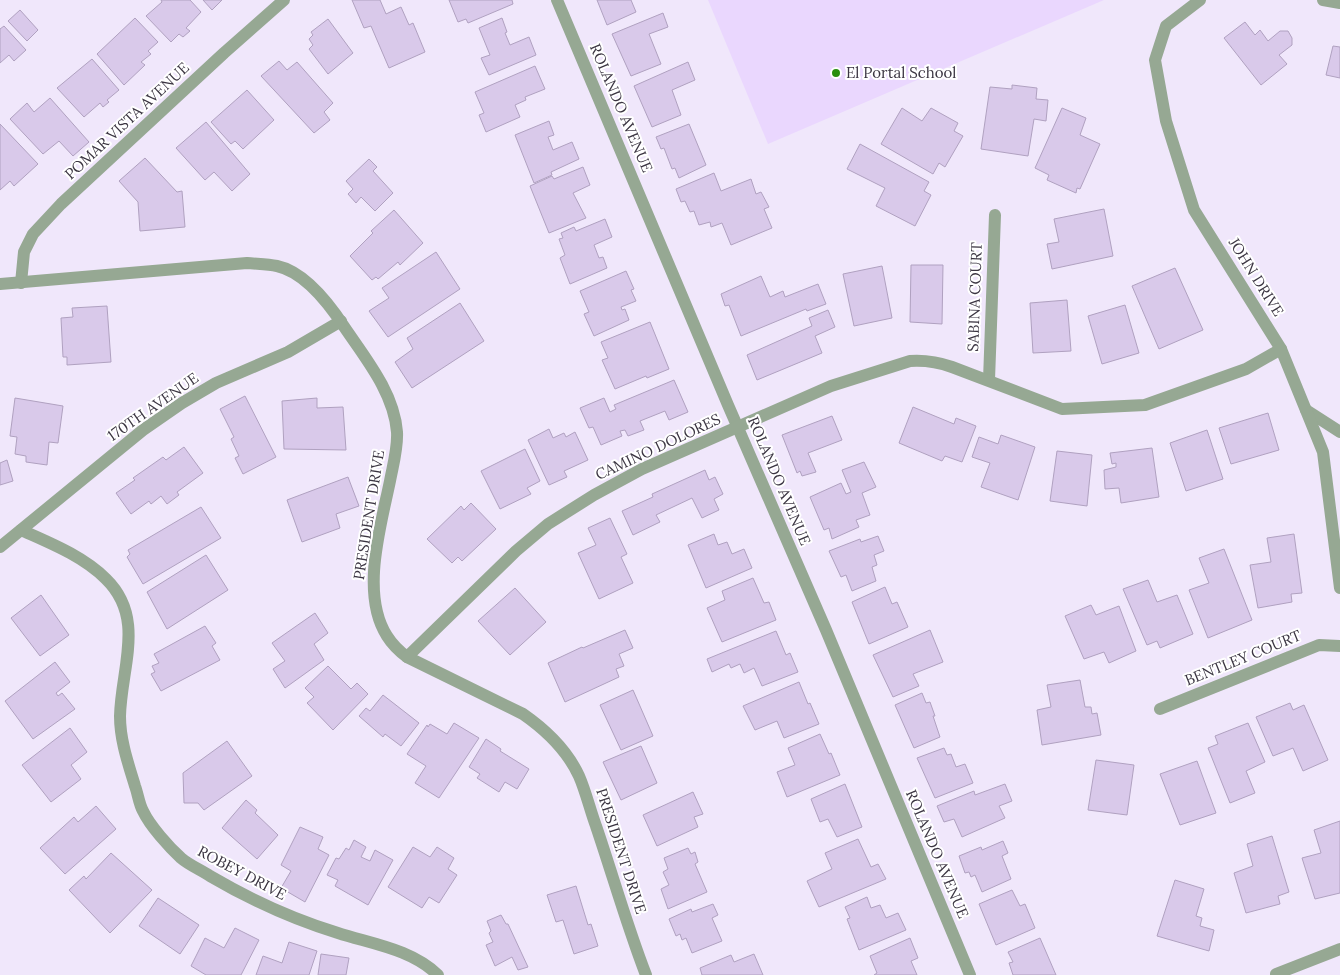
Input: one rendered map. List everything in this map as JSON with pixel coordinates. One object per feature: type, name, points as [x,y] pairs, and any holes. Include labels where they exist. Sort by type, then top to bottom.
[{"type":"street","name":"POMAR VISTA AVENUE","points":[[21,283],[24,252],[33,234],[61,204],[284,0]]},
{"type":"street","name":"ROLANDO AVENUE","points":[[557,0],[826,630],[970,975]]},
{"type":"street","name":"JOHN DRIVE","points":[[1200,0],[1166,26],[1155,60],[1166,121],[1194,210],[1281,349],[1323,452],[1340,588]]},
{"type":"street","points":[[1323,0],[1340,3]]},
{"type":"street","name":"SABINA COURT","points":[[989,380],[995,215]]},
{"type":"street","name":"PRESIDENT DRIVE","points":[[0,284],[247,264],[278,266],[303,279],[324,300],[341,321],[384,390],[393,410],[397,432],[395,458],[374,569],[374,599],[386,634],[395,647],[407,657],[523,714],[555,740],[579,776],[646,975]]},
{"type":"street","name":"170TH AVENUE","points":[[0,547],[142,430],[182,403],[216,383],[288,352],[341,321]]},
{"type":"street","name":"CAMINO DOLORES","points":[[407,657],[485,579],[548,524],[594,495],[642,469],[831,386],[910,361],[937,362],[1062,409],[1145,405],[1246,369],[1281,349]]},
{"type":"street","points":[[1306,410],[1340,432]]},
{"type":"street","name":"ROBEY DRIVE","points":[[21,530],[67,552],[91,567],[106,579],[117,593],[125,610],[128,630],[129,649],[120,716],[128,765],[143,811],[157,831],[182,859],[248,898],[303,922],[388,947],[419,961],[438,975]]},
{"type":"street","name":"BENTLEY COURT","points":[[1160,709],[1319,646],[1340,646]]},
{"type":"street","points":[[1276,974],[1340,949]]},
{"type":"shaded area","name":"El Portal School","points":[[708,0],[1104,0],[768,144]]},
{"type":"building","points":[[161,0],[190,0],[201,12],[186,28],[190,31],[183,37],[179,34],[171,42],[146,16],[162,2]]},
{"type":"building","points":[[203,0],[222,0],[212,10]]},
{"type":"building","points":[[352,0],[380,0],[386,14],[401,7],[409,25],[413,23],[425,52],[389,68],[371,26],[364,28]]},
{"type":"building","points":[[449,0],[512,0],[513,4],[468,23],[466,19],[458,22]]},
{"type":"building","points":[[597,0],[631,0],[636,12],[607,25]]},
{"type":"building","points":[[20,10],[38,30],[27,41],[8,21]]},
{"type":"building","points":[[663,13],[668,27],[649,34],[661,64],[631,76],[612,34]]},
{"type":"building","points":[[135,18],[158,42],[148,51],[151,54],[141,62],[145,65],[124,85],[97,54]]},
{"type":"building","points":[[502,18],[510,45],[529,37],[536,55],[489,75],[481,58],[490,55],[479,28]]},
{"type":"building","points":[[328,19],[353,53],[328,74],[309,49],[313,45],[309,39],[313,35],[311,32]]},
{"type":"building","points":[[1245,22],[1255,35],[1260,30],[1268,41],[1280,31],[1288,31],[1292,38],[1292,45],[1279,55],[1287,64],[1261,85],[1224,38]]},
{"type":"building","points":[[4,26],[26,50],[14,61],[9,55],[0,63],[0,29]]},
{"type":"building","points":[[1333,46],[1340,47],[1340,78],[1326,75]]},
{"type":"building","points":[[92,59],[119,90],[107,100],[109,102],[103,107],[100,103],[84,117],[57,88]]},
{"type":"building","points":[[279,61],[287,70],[297,62],[333,103],[324,112],[330,120],[314,133],[261,76]]},
{"type":"building","points":[[688,62],[695,80],[672,90],[681,115],[652,127],[634,86]]},
{"type":"building","points":[[535,66],[545,89],[525,97],[526,100],[515,105],[520,117],[486,132],[479,115],[484,113],[475,92]]},
{"type":"building","points":[[1012,85],[1037,88],[1036,99],[1048,100],[1046,121],[1034,119],[1028,156],[981,149],[990,87],[1012,89]]},
{"type":"building","points":[[247,90],[274,120],[243,149],[235,141],[231,144],[211,122]]},
{"type":"building","points":[[50,98],[89,142],[73,156],[59,141],[43,154],[10,119],[27,103],[34,112]]},
{"type":"building","points":[[902,108],[922,121],[931,108],[958,123],[954,131],[963,136],[945,167],[939,163],[933,174],[881,144]]},
{"type":"building","points":[[1062,108],[1086,118],[1080,135],[1100,144],[1080,189],[1077,188],[1076,193],[1047,180],[1049,175],[1035,168]]},
{"type":"building","points":[[549,121],[554,135],[548,137],[553,150],[572,142],[579,159],[551,172],[552,175],[534,183],[515,135]]},
{"type":"building","points":[[206,122],[250,174],[232,191],[214,172],[205,180],[176,148]]},
{"type":"building","points":[[0,124],[38,164],[14,186],[10,181],[0,190]]},
{"type":"building","points":[[689,124],[706,165],[679,178],[675,168],[672,169],[664,148],[661,149],[656,137]]},
{"type":"building","points":[[860,144],[929,182],[924,191],[931,195],[915,226],[876,206],[885,188],[847,169]]},
{"type":"building","points":[[145,158],[177,192],[182,191],[185,227],[140,231],[138,202],[119,181]]},
{"type":"building","points":[[369,159],[377,167],[373,171],[393,193],[375,211],[361,197],[356,203],[348,194],[353,189],[346,181]]},
{"type":"building","points":[[583,167],[590,185],[573,193],[586,218],[549,233],[530,186],[552,176],[554,179]]},
{"type":"building","points":[[714,173],[721,191],[751,179],[756,194],[761,192],[769,207],[764,209],[772,228],[731,245],[722,223],[711,227],[710,222],[699,225],[694,211],[690,212],[685,201],[681,202],[676,189]]},
{"type":"building","points":[[1104,209],[1113,256],[1052,269],[1047,244],[1059,242],[1054,219]]},
{"type":"building","points":[[394,210],[423,243],[400,265],[398,262],[378,279],[376,277],[372,280],[350,256],[373,233],[371,231]]},
{"type":"building","points":[[605,219],[612,237],[594,245],[599,258],[603,257],[607,268],[570,284],[560,258],[565,255],[559,239],[563,238],[561,233],[574,227],[576,231]]},
{"type":"building","points":[[436,252],[460,289],[388,337],[369,311],[389,298],[382,288]]},
{"type":"building","points":[[911,265],[943,265],[942,324],[910,322]]},
{"type":"building","points":[[882,266],[892,318],[854,326],[843,274]]},
{"type":"building","points":[[1175,268],[1203,330],[1159,349],[1132,286]]},
{"type":"building","points":[[626,271],[634,289],[631,290],[636,301],[621,307],[622,310],[625,309],[629,320],[594,336],[584,314],[589,312],[580,291]]},
{"type":"building","points":[[761,276],[770,297],[783,291],[785,297],[818,284],[826,304],[807,311],[806,309],[741,336],[729,305],[725,306],[721,294]]},
{"type":"building","points":[[1067,300],[1071,351],[1033,353],[1030,303]]},
{"type":"building","points":[[460,303],[484,341],[412,388],[395,362],[413,349],[407,338]]},
{"type":"building","points":[[1125,305],[1139,353],[1102,364],[1088,316]]},
{"type":"building","points":[[107,306],[111,362],[67,365],[67,357],[63,357],[61,318],[73,317],[72,308]]},
{"type":"building","points":[[828,310],[835,327],[815,336],[822,353],[757,380],[747,355],[812,326],[809,318]]},
{"type":"building","points":[[650,322],[669,369],[615,389],[602,360],[608,358],[601,342]]},
{"type":"building","points":[[674,380],[688,412],[669,420],[665,411],[640,421],[644,430],[628,436],[625,430],[620,431],[622,436],[601,445],[593,427],[589,428],[580,408],[604,398],[610,412],[616,409],[614,405]]},
{"type":"building","points":[[245,396],[276,457],[243,474],[235,458],[239,456],[231,439],[234,437],[220,409]]},
{"type":"building","points":[[15,398],[63,406],[58,443],[49,442],[47,465],[26,462],[26,456],[15,454],[17,437],[10,436]]},
{"type":"building","points":[[317,398],[317,408],[343,407],[346,450],[284,449],[282,401]]},
{"type":"building","points":[[913,407],[954,424],[956,418],[976,426],[962,462],[945,456],[942,461],[899,443]]},
{"type":"building","points":[[1268,413],[1279,450],[1231,464],[1219,428]]},
{"type":"building","points":[[832,416],[842,440],[808,453],[816,472],[802,476],[800,471],[797,473],[782,435]]},
{"type":"building","points":[[549,429],[553,438],[564,433],[566,437],[575,432],[588,460],[564,471],[567,477],[549,485],[528,440]]},
{"type":"building","points":[[1207,430],[1223,479],[1186,491],[1170,443]]},
{"type":"building","points":[[1001,435],[1035,447],[1018,500],[981,487],[990,463],[972,457],[979,437],[998,444]]},
{"type":"building","points":[[184,447],[203,473],[177,492],[179,495],[167,504],[161,496],[151,504],[149,501],[131,514],[116,493],[135,480],[133,478],[163,457],[166,460]]},
{"type":"building","points":[[1152,448],[1159,497],[1121,503],[1119,488],[1105,489],[1104,470],[1116,467],[1116,463],[1112,464],[1110,453]]},
{"type":"building","points":[[525,449],[540,481],[527,488],[531,494],[500,509],[481,471]]},
{"type":"building","points":[[1057,451],[1092,455],[1087,506],[1050,501]]},
{"type":"building","points":[[7,460],[13,481],[0,485],[0,463]]},
{"type":"building","points":[[864,462],[876,487],[862,493],[870,515],[856,520],[859,527],[832,539],[829,528],[824,530],[810,497],[841,483],[846,494],[851,492],[842,470]]},
{"type":"building","points":[[705,470],[709,480],[715,477],[723,494],[714,499],[719,510],[702,518],[692,498],[656,515],[660,522],[633,535],[622,511],[653,497],[652,494]]},
{"type":"building","points":[[348,477],[359,506],[336,514],[340,528],[302,542],[287,500]]},
{"type":"building","points":[[471,503],[496,529],[462,561],[458,557],[452,563],[427,539],[461,506],[464,510]]},
{"type":"building","points":[[201,507],[221,538],[143,584],[127,557],[130,554],[128,550]]},
{"type":"building","points":[[610,518],[627,554],[621,557],[633,583],[599,599],[578,553],[596,545],[588,528]]},
{"type":"building","points":[[714,534],[718,545],[727,542],[732,554],[744,549],[752,568],[706,588],[688,545]]},
{"type":"building","points":[[1294,534],[1302,593],[1291,594],[1292,602],[1258,608],[1250,565],[1271,562],[1267,538]]},
{"type":"building","points":[[878,536],[884,551],[874,555],[877,565],[872,567],[876,581],[852,591],[846,575],[841,577],[829,551],[860,539],[861,542]]},
{"type":"building","points":[[1224,549],[1252,620],[1208,638],[1189,590],[1209,583],[1199,558]]},
{"type":"building","points":[[206,555],[228,590],[167,629],[147,592]]},
{"type":"building","points":[[753,578],[764,603],[769,602],[776,620],[722,642],[707,608],[725,600],[722,591]]},
{"type":"building","points":[[1148,580],[1157,602],[1177,595],[1193,634],[1160,648],[1157,641],[1147,645],[1123,589]]},
{"type":"building","points":[[885,587],[892,604],[897,602],[908,627],[869,644],[852,602]]},
{"type":"building","points":[[515,588],[546,622],[510,655],[478,621]]},
{"type":"building","points":[[41,595],[69,635],[40,656],[11,618]]},
{"type":"building","points":[[1091,605],[1096,615],[1119,606],[1136,651],[1109,663],[1104,652],[1084,659],[1065,616]]},
{"type":"building","points":[[315,613],[328,633],[314,644],[324,660],[285,688],[273,669],[285,661],[272,643]]},
{"type":"building","points":[[205,626],[216,643],[212,646],[220,660],[161,691],[151,674],[155,672],[152,666],[159,663],[154,654]]},
{"type":"building","points":[[625,630],[633,648],[619,654],[624,666],[616,669],[619,677],[565,702],[548,663]]},
{"type":"building","points":[[930,630],[943,662],[913,674],[919,686],[893,697],[873,655]]},
{"type":"building","points":[[776,631],[786,655],[790,653],[798,672],[762,686],[754,668],[744,673],[740,664],[731,668],[729,664],[712,672],[707,659]]},
{"type":"building","points":[[55,662],[70,682],[56,693],[58,696],[62,693],[75,709],[33,739],[5,701]]},
{"type":"building","points":[[328,666],[351,689],[357,683],[368,694],[333,730],[307,703],[314,697],[305,688]]},
{"type":"building","points":[[1080,680],[1085,707],[1091,707],[1092,714],[1097,713],[1101,735],[1042,745],[1037,710],[1051,707],[1047,685]]},
{"type":"building","points":[[799,682],[819,724],[784,738],[777,721],[755,730],[743,706]]},
{"type":"building","points":[[633,690],[653,736],[621,750],[600,705]]},
{"type":"building","points":[[922,693],[926,703],[930,702],[940,737],[914,748],[895,705]]},
{"type":"building","points":[[383,695],[419,723],[401,746],[385,734],[383,737],[359,716],[366,708],[370,711]]},
{"type":"building","points":[[1290,703],[1293,710],[1304,705],[1328,760],[1303,771],[1293,748],[1273,756],[1256,717]]},
{"type":"building","points":[[454,723],[479,738],[439,798],[415,783],[426,766],[407,754],[427,725],[428,727],[430,724],[447,734]]},
{"type":"building","points":[[1248,723],[1265,762],[1246,771],[1255,793],[1230,803],[1208,748],[1218,744],[1215,736]]},
{"type":"building","points":[[70,728],[87,752],[71,765],[81,779],[51,802],[22,765]]},
{"type":"building","points":[[820,734],[829,754],[831,753],[840,775],[787,797],[777,772],[795,765],[788,748]]},
{"type":"building","points":[[486,739],[501,749],[500,751],[529,769],[517,789],[505,782],[499,792],[477,778],[480,774],[469,767]]},
{"type":"building","points":[[227,741],[252,776],[204,810],[198,803],[184,803],[183,773]]},
{"type":"building","points":[[641,746],[657,783],[621,800],[603,762]]},
{"type":"building","points":[[944,748],[947,755],[951,754],[956,767],[965,764],[973,783],[935,798],[917,758]]},
{"type":"building","points":[[1096,760],[1134,765],[1127,815],[1088,810]]},
{"type":"building","points":[[1197,761],[1216,813],[1180,825],[1160,774]]},
{"type":"building","points":[[845,784],[862,827],[837,837],[828,819],[820,822],[811,799]]},
{"type":"building","points":[[1005,784],[1012,801],[999,806],[1005,818],[962,837],[954,819],[944,822],[937,806],[974,791],[975,795]]},
{"type":"building","points":[[693,792],[703,814],[694,817],[698,827],[657,846],[643,815]]},
{"type":"building","points":[[246,800],[257,810],[255,813],[278,835],[257,859],[222,828]]},
{"type":"building","points":[[96,806],[116,829],[65,874],[40,848],[74,817],[78,822]]},
{"type":"building","points":[[1340,821],[1340,893],[1315,899],[1302,858],[1321,853],[1314,830]]},
{"type":"building","points":[[300,827],[323,837],[318,849],[329,855],[305,902],[281,888],[291,871],[281,865]]},
{"type":"building","points":[[1272,836],[1289,892],[1278,896],[1280,904],[1246,913],[1234,873],[1253,866],[1247,844]]},
{"type":"building","points":[[858,839],[871,867],[878,864],[886,879],[819,907],[807,881],[832,869],[825,853]]},
{"type":"building","points":[[354,840],[366,847],[361,857],[370,861],[375,850],[393,860],[368,905],[335,886],[338,880],[327,875],[336,858],[339,859],[346,848],[349,850]]},
{"type":"building","points":[[1003,841],[1008,853],[1002,856],[1011,879],[982,892],[975,875],[971,877],[969,872],[965,873],[959,856],[981,847],[982,850]]},
{"type":"building","points":[[413,847],[430,857],[437,847],[454,858],[448,869],[457,875],[439,903],[429,897],[422,908],[388,887]]},
{"type":"building","points":[[688,848],[691,854],[695,852],[698,862],[695,864],[707,892],[668,909],[661,889],[669,885],[663,872],[668,869],[664,858]]},
{"type":"building","points":[[111,853],[152,890],[110,933],[69,890],[84,876],[86,879]]},
{"type":"building","points":[[1175,880],[1204,889],[1196,916],[1202,918],[1200,926],[1214,930],[1209,951],[1157,936]]},
{"type":"building","points":[[576,886],[588,925],[591,924],[598,946],[574,954],[563,920],[556,922],[547,895]]},
{"type":"building","points":[[1012,890],[1020,906],[1025,904],[1035,928],[996,945],[979,904]]},
{"type":"building","points":[[867,897],[871,908],[880,905],[886,918],[898,913],[906,930],[859,950],[847,919],[850,918],[845,907]]},
{"type":"building","points":[[158,898],[199,925],[180,954],[139,926]]},
{"type":"building","points":[[713,904],[718,915],[712,918],[722,941],[692,953],[686,938],[682,940],[680,934],[676,936],[669,919],[691,909],[692,912]]},
{"type":"building","points":[[501,915],[506,924],[508,924],[528,967],[518,970],[512,957],[495,966],[486,945],[493,942],[487,921]]},
{"type":"building","points":[[235,928],[259,940],[241,975],[206,975],[191,966],[205,938],[224,948]]},
{"type":"building","points":[[910,938],[918,958],[911,961],[917,975],[874,975],[877,973],[870,956]]},
{"type":"building","points":[[1040,938],[1056,975],[1013,975],[1009,963],[1013,962],[1008,952]]},
{"type":"building","points":[[289,942],[317,951],[309,975],[256,975],[263,956],[282,963]]},
{"type":"building","points":[[321,954],[349,958],[346,975],[318,975]]},
{"type":"building","points":[[754,954],[763,975],[702,975],[700,968],[731,955],[734,962]]},
{"type":"place","name":"El Portal School","points":[[836,73]]}]
